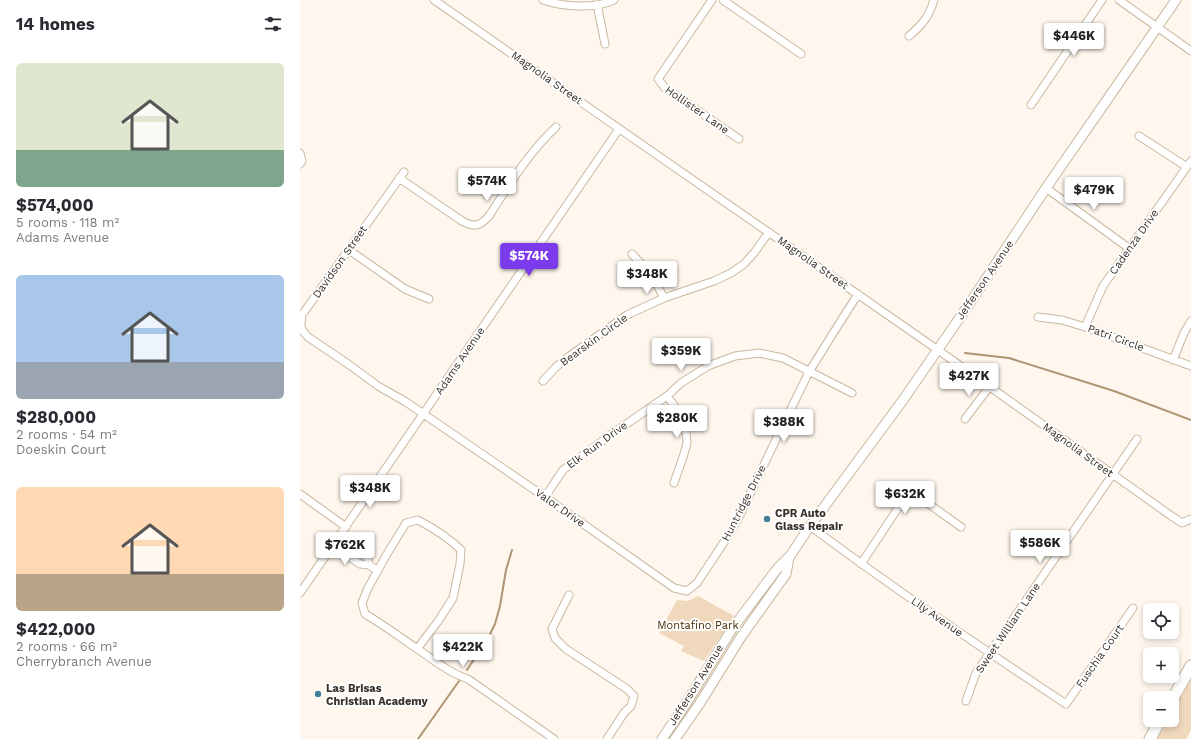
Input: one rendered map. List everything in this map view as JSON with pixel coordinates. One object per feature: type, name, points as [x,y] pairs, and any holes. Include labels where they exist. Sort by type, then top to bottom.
[{"type":"highway","points":[[1177,691],[1191,666]]},
{"type":"highway","points":[[1150,739],[1156,727]]},
{"type":"main road","name":"Jefferson Avenue","points":[[662,739],[732,629],[777,569],[790,556],[810,526],[904,400],[1046,188],[1176,0]]},
{"type":"main road","name":"Jefferson Avenue","points":[[675,739],[700,703],[741,636],[786,574],[790,556]]},
{"type":"main road","points":[[668,739],[678,724],[685,705]]},
{"type":"street","points":[[543,0],[555,4],[583,6],[614,0]]},
{"type":"street","name":"Hollister Lane","points":[[712,0],[658,79],[664,88],[738,138]]},
{"type":"street","points":[[722,0],[801,54]]},
{"type":"street","points":[[909,36],[921,26],[931,12],[934,0]]},
{"type":"street","points":[[1031,104],[1102,0]]},
{"type":"street","points":[[1119,0],[1191,51]]},
{"type":"street","name":"Magnolia Street","points":[[440,1],[619,129],[990,386],[1182,523],[1191,519]]},
{"type":"street","points":[[597,4],[605,44]]},
{"type":"street","name":"Davidson Street","points":[[424,414],[378,386],[308,337],[302,331],[300,324],[302,315],[401,175],[462,221],[470,225],[477,225],[489,216],[531,154],[542,140],[556,127]]},
{"type":"street","name":"Adams Avenue","points":[[300,593],[338,544],[346,527],[619,129]]},
{"type":"street","points":[[1139,136],[1189,164]]},
{"type":"street","points":[[300,153],[302,156],[302,161],[300,164]]},
{"type":"street","name":"Cadenza Drive","points":[[1085,327],[1103,286],[1189,164]]},
{"type":"street","points":[[1046,188],[1130,249]]},
{"type":"street","name":"Bearskin Circle","points":[[544,381],[556,367],[570,355],[626,315],[664,298],[714,281],[731,273],[744,264],[769,232]]},
{"type":"street","points":[[349,250],[405,289],[429,299]]},
{"type":"street","points":[[632,254],[645,267],[659,287],[664,298]]},
{"type":"street","name":"Huntridge Drive","points":[[697,583],[740,515],[809,372],[858,294]]},
{"type":"street","name":"Patri Circle","points":[[1038,317],[1062,320],[1085,327],[1191,366]]},
{"type":"street","points":[[1173,360],[1184,333],[1191,321]]},
{"type":"street","name":"Elk Run Drive","points":[[545,497],[563,470],[667,396],[681,383],[708,366],[735,356],[759,353],[783,358],[852,393]]},
{"type":"street","points":[[966,419],[990,386]]},
{"type":"street","points":[[667,396],[678,410],[684,424],[687,442],[674,483]]},
{"type":"street","name":"Valor Drive","points":[[424,414],[674,588],[687,591],[697,583]]},
{"type":"street","name":"Sweet William Lane","points":[[966,701],[976,673],[1137,439]]},
{"type":"street","points":[[300,494],[346,527]]},
{"type":"street","points":[[861,564],[905,499],[915,496],[919,497],[961,527]]},
{"type":"street","points":[[417,649],[439,620],[453,598],[460,564],[461,550],[456,544],[418,520],[406,523],[387,554],[368,588],[362,603],[364,614],[417,649],[458,676],[468,679],[554,739]]},
{"type":"street","name":"Lily Avenue","points":[[810,526],[861,564],[990,654],[1066,704]]},
{"type":"street","points":[[338,544],[342,552],[360,564],[369,565],[378,571]]},
{"type":"street","points":[[338,544],[349,545],[368,558],[369,565]]},
{"type":"street","points":[[354,560],[359,552]]},
{"type":"street","points":[[569,595],[552,629],[555,638],[566,649],[627,689],[634,696],[631,706],[624,713],[607,739]]},
{"type":"street","name":"Fuschia Court","points":[[1066,704],[1133,608]]},
{"type":"green space","name":"Montafino Park","points":[[698,596],[734,616],[704,661],[681,651],[684,646],[659,633],[677,600],[688,601]]},
{"type":"green space","points":[[1191,679],[1191,730],[1186,739],[1157,739],[1164,727],[1179,727],[1179,700]]},
{"type":"waterway","points":[[965,353],[1009,358],[1114,391],[1191,420]]},
{"type":"waterway","points":[[467,670],[488,638],[495,624],[500,606],[506,570],[512,550]]},
{"type":"waterway","points":[[418,739],[459,681]]},
{"type":"place","name":"CPR Auto Glass Repair","points":[[767,519]]},
{"type":"place","name":"Las Brisas Christian Academy","points":[[318,694]]}]
